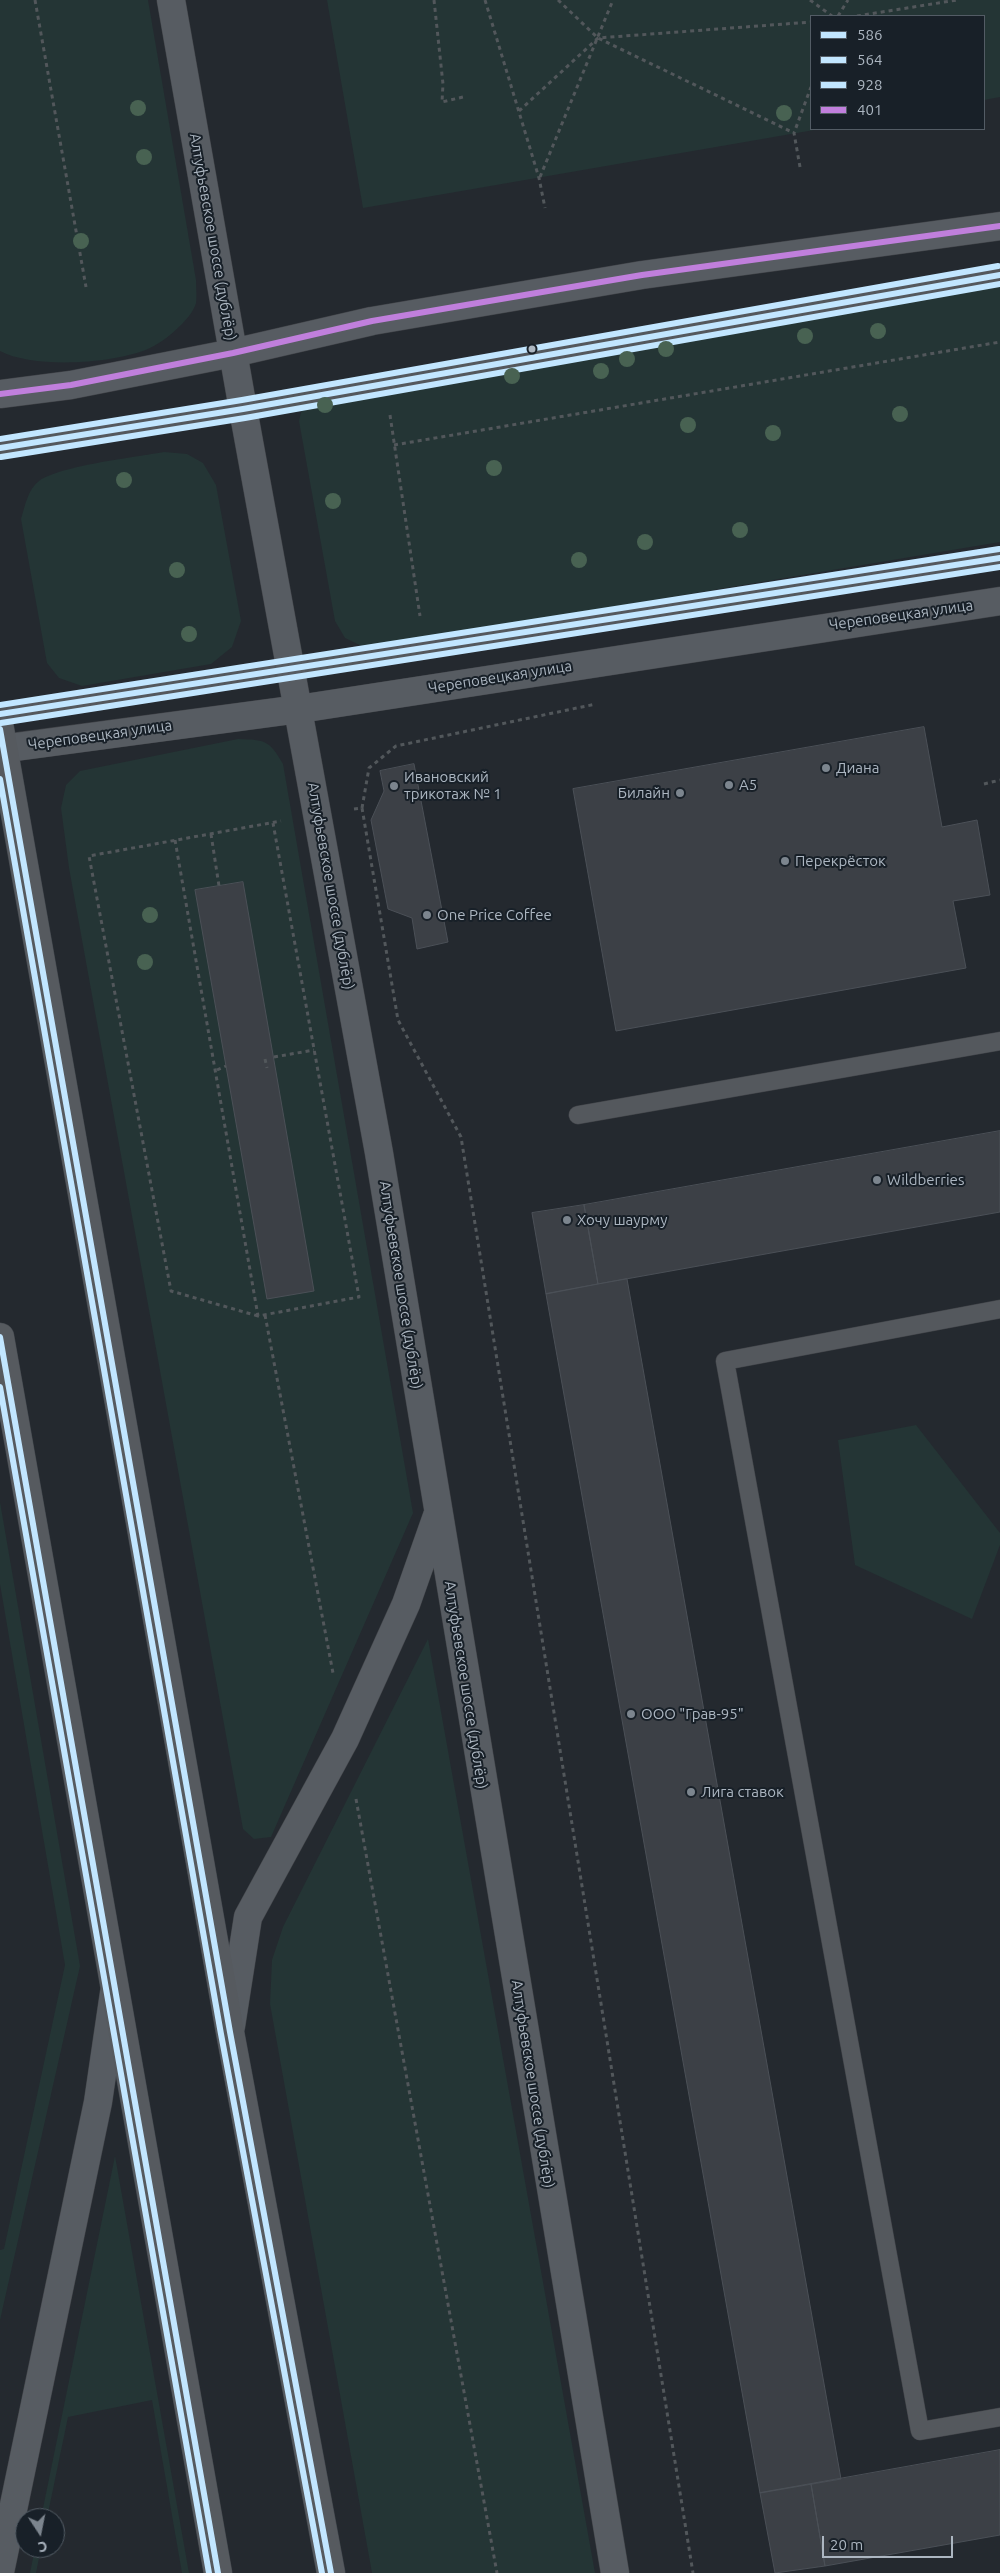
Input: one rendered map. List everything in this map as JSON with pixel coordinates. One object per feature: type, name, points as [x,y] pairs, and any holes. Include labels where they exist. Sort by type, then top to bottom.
[{"type":"main road","name":"Алтуфьевское шоссе (дублёр)","points":[[171,0],[243,409],[292,668],[379,1153],[615,2573]]},
{"type":"main road","points":[[0,394],[71,385],[233,353],[372,321],[642,275],[998,228]]},
{"type":"main road","name":"Череповецкая улица","points":[[1,742],[299,709],[1000,601]]},
{"type":"main road","points":[[1,742],[230,2032],[331,2573]]},
{"type":"main road","points":[[0,1337],[218,2573]]},
{"type":"main road","points":[[230,2032],[248,1917],[345,1739],[406,1604],[438,1514]]},
{"type":"main road","points":[[0,2572],[98,2102],[114,1991]]},
{"type":"lane","points":[[0,448],[243,409],[1000,275]]},
{"type":"lane","points":[[0,714],[1000,558]]},
{"type":"lane","points":[[578,1115],[1000,1041]]},
{"type":"lane","points":[[1000,1309],[725,1361],[920,2431],[1000,2417]]},
{"type":"path","points":[[35,0],[86,287]]},
{"type":"path","points":[[434,0],[443,84],[442,102],[463,97]]},
{"type":"path","points":[[485,0],[539,178],[544,208]]},
{"type":"path","points":[[558,0],[598,38],[794,133]]},
{"type":"path","points":[[539,178],[612,0]]},
{"type":"path","points":[[810,0],[831,15]]},
{"type":"path","points":[[839,15],[848,0]]},
{"type":"path","points":[[863,15],[957,0]]},
{"type":"path","points":[[519,110],[598,38],[810,22]]},
{"type":"path","points":[[800,167],[794,133],[810,90]]},
{"type":"path","points":[[394,445],[1000,342]]},
{"type":"path","points":[[389,410],[421,620]]},
{"type":"path","points":[[984,784],[1000,780]]},
{"type":"path","points":[[89,856],[170,1291],[258,1316],[265,1315],[358,1297],[273,823]]},
{"type":"path","points":[[211,834],[219,886]]},
{"type":"path","points":[[175,840],[258,1316]]},
{"type":"path","points":[[274,1057],[314,1050]]},
{"type":"path","points":[[265,1059],[267,1068]]},
{"type":"path","points":[[216,1070],[226,1066]]},
{"type":"path","points":[[461,1137],[693,2573]]},
{"type":"path","points":[[265,1315],[334,1681]]},
{"type":"path","points":[[356,1798],[496,2573]]},
{"type":"shaded area","points":[[0,0],[148,0],[196,280],[196,303],[192,312],[177,329],[150,348],[117,358],[75,362],[33,360],[15,357],[0,351]]},
{"type":"shaded area","points":[[327,0],[1000,0],[1000,97],[985,100],[985,15],[810,15],[810,130],[814,130],[363,208]]},
{"type":"shaded area","points":[[963,274],[1000,278],[1000,542],[366,648],[345,638],[335,621],[299,421],[303,404],[315,384]]},
{"type":"shaded area","points":[[164,452],[187,454],[203,463],[216,485],[241,621],[232,647],[211,664],[82,686],[59,678],[47,663],[21,519],[30,493],[39,481],[63,471]]},
{"type":"shaded area","points":[[238,739],[266,743],[274,750],[283,764],[413,1513],[271,1837],[254,1839],[243,1829],[69,868],[61,808],[66,785],[80,771]]},
{"type":"shaded area","points":[[916,1425],[1000,1533],[1000,1545],[972,1619],[855,1565],[838,1440]]},
{"type":"shaded area","points":[[0,1502],[80,1966],[0,2320],[0,2250],[4,2249],[65,1965],[0,1584]]},
{"type":"shaded area","points":[[428,1639],[595,2573],[372,2573],[270,2004],[272,1960],[283,1927]]},
{"type":"shaded area","points":[[115,2156],[189,2573],[182,2573],[152,2400],[68,2417],[49,2508],[43,2508]]},
{"type":"shaded area","points":[[33,2558],[39,2558],[36,2573],[30,2573]]},
{"type":"building","name":"Перекрёсток","points":[[924,727],[942,827],[977,820],[990,895],[953,901],[966,968],[616,1031],[573,789]]},
{"type":"building","points":[[414,764],[448,942],[417,949],[412,918],[388,909],[371,820],[384,791],[380,771]]},
{"type":"building","points":[[243,882],[314,1291],[267,1299],[195,890]]},
{"type":"building","points":[[1000,1131],[1000,1212],[598,1284],[584,1205]]},
{"type":"building","points":[[584,1205],[598,1284],[546,1294],[532,1213]]},
{"type":"building","points":[[627,1279],[841,2479],[760,2493],[546,1294]]},
{"type":"building","points":[[1000,2450],[1000,2535],[825,2566],[811,2484]]},
{"type":"building","points":[[811,2484],[825,2566],[775,2573],[760,2493]]},
{"type":"transit line","name":"401","points":[[0,394],[71,385],[233,353],[372,321],[642,275],[1000,226]]},
{"type":"transit line","name":"928","points":[[0,439],[242,400],[998,266]]},
{"type":"transit line","name":"586","points":[[0,448],[243,409],[1000,275]]},
{"type":"transit line","name":"564","points":[[1,457],[245,418],[1000,284]]},
{"type":"transit line","name":"928","points":[[0,705],[999,549]]},
{"type":"transit line","name":"586","points":[[0,714],[1000,558]]},
{"type":"transit line","name":"564","points":[[1,723],[1000,567]]},
{"type":"transit line","name":"586","points":[[0,729],[230,2032],[331,2573]]},
{"type":"transit line","name":"564","points":[[0,779],[221,2034],[322,2573]]},
{"type":"transit line","name":"586","points":[[0,1337],[218,2573]]},
{"type":"transit line","name":"564","points":[[0,1387],[209,2573]]},
{"type":"place","name":"Диана","points":[[826,768]]},
{"type":"place","name":"А5","points":[[729,785]]},
{"type":"place","name":"Ивановский трикотаж № 1","points":[[394,786]]},
{"type":"place","name":"Билайн","points":[[680,793]]},
{"type":"place","name":"Перекрёсток","points":[[785,861]]},
{"type":"place","name":"One Price Coffee","points":[[427,915]]},
{"type":"place","name":"Wildberries","points":[[877,1180]]},
{"type":"place","name":"Хочу шаурму","points":[[567,1220]]},
{"type":"place","name":"ООО \"Грав-95\"","points":[[631,1714]]},
{"type":"place","name":"Лига ставок","points":[[691,1792]]}]
